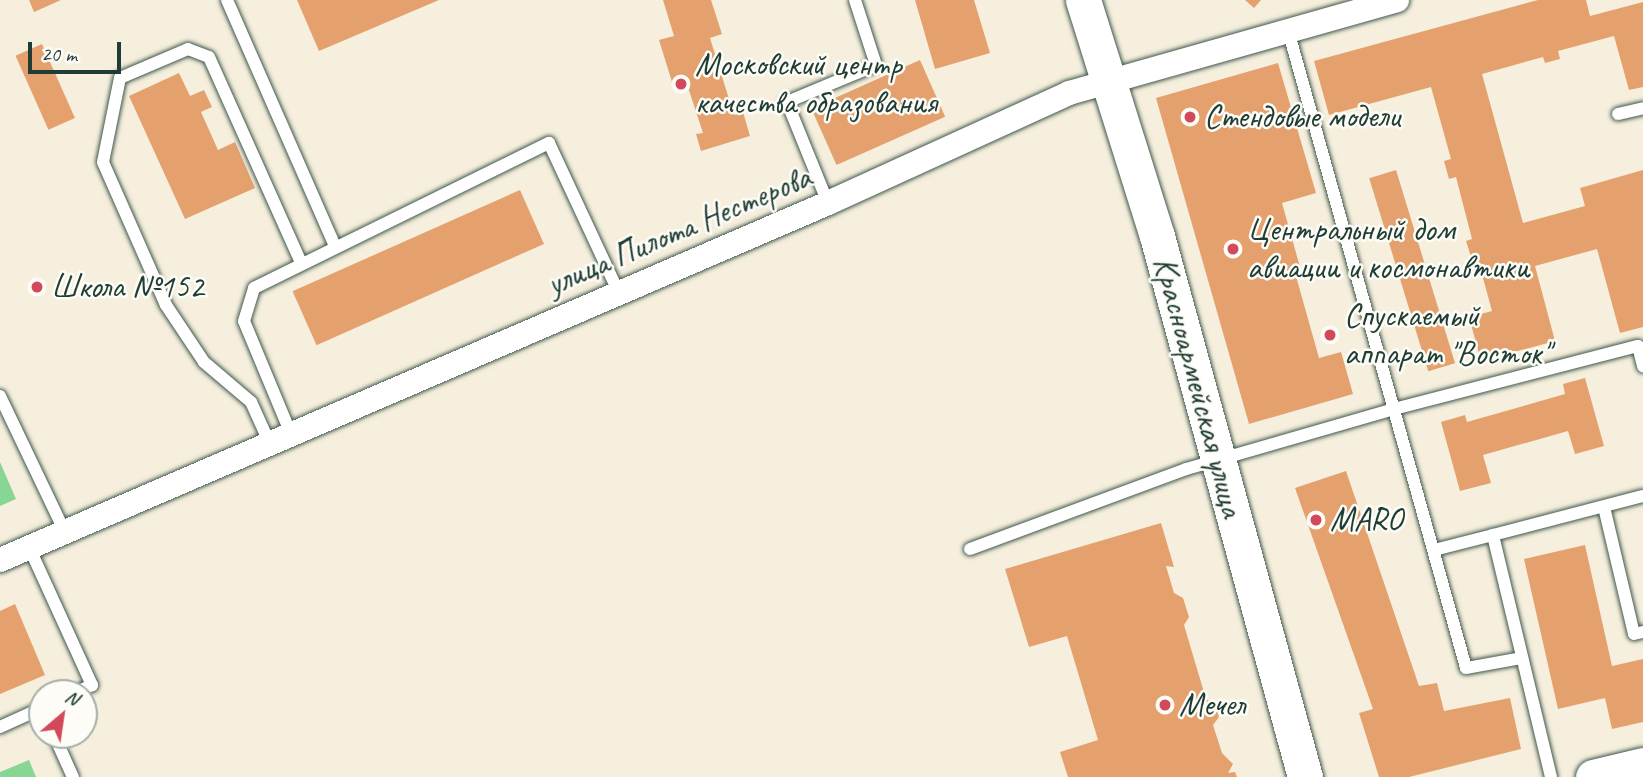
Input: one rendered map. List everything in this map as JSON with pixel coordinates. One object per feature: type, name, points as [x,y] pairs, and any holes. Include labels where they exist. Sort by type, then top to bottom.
[{"type":"street","name":"Красноармейская улица","points":[[1083,0],[1111,82],[1219,460],[1305,777]]},
{"type":"street","name":"улица Пилота Нестерова","points":[[0,560],[828,203],[1069,93],[1397,0]]},
{"type":"street","points":[[1593,777],[1643,765]]},
{"type":"lane","points":[[227,0],[335,246]]},
{"type":"lane","points":[[828,203],[787,102],[876,65],[855,0]]},
{"type":"lane","points":[[1288,30],[1466,668],[1522,658]]},
{"type":"lane","points":[[281,439],[251,402],[204,362],[166,305],[103,162],[120,78],[188,49],[209,57],[301,263]]},
{"type":"lane","points":[[1618,114],[1643,108]]},
{"type":"lane","points":[[281,439],[244,321],[254,288],[549,143],[619,293]]},
{"type":"lane","points":[[970,549],[1219,460],[1394,409],[1638,346],[1643,366]]},
{"type":"lane","points":[[0,396],[65,532]]},
{"type":"lane","points":[[1434,550],[1643,496]]},
{"type":"lane","points":[[1604,507],[1634,634],[1643,632]]},
{"type":"lane","points":[[1493,535],[1551,777]]},
{"type":"lane","points":[[29,547],[89,679]]},
{"type":"lane","points":[[0,727],[28,714]]},
{"type":"lane","points":[[60,749],[72,777]]},
{"type":"green space","points":[[0,462],[16,499],[0,506]]},
{"type":"green space","points":[[29,760],[36,777],[0,777],[0,772]]},
{"type":"building","points":[[29,0],[61,0],[34,12]]},
{"type":"building","points":[[297,0],[439,0],[319,51]]},
{"type":"building","points":[[663,0],[711,0],[722,34],[710,38],[734,115],[743,112],[750,136],[701,151],[696,134],[703,133],[685,78],[672,82],[659,40],[674,36]]},
{"type":"building","points":[[915,0],[974,0],[990,53],[935,69]]},
{"type":"building","points":[[1245,0],[1261,0],[1254,8]]},
{"type":"building","points":[[1538,0],[1586,0],[1590,16],[1643,2],[1643,87],[1629,90],[1614,36],[1558,51],[1560,59],[1545,63],[1543,57],[1482,74],[1523,223],[1585,206],[1580,188],[1643,170],[1643,327],[1620,333],[1597,249],[1535,266],[1555,341],[1481,361],[1469,317],[1492,311],[1477,256],[1471,257],[1466,241],[1472,239],[1456,177],[1449,179],[1444,161],[1451,159],[1431,87],[1329,115],[1314,61]]},
{"type":"building","points":[[42,44],[75,118],[48,130],[16,56]]},
{"type":"building","points":[[920,60],[945,117],[837,165],[811,108]]},
{"type":"building","points":[[1278,63],[1316,193],[1282,203],[1300,267],[1294,269],[1319,358],[1341,352],[1353,394],[1249,424],[1156,98]]},
{"type":"building","points":[[179,73],[190,96],[204,90],[212,107],[201,112],[218,150],[235,142],[255,188],[185,219],[129,96]]},
{"type":"building","points":[[1396,170],[1455,363],[1428,371],[1369,178]]},
{"type":"building","points":[[520,190],[544,244],[317,345],[293,291]]},
{"type":"building","points":[[1585,378],[1604,446],[1575,454],[1568,431],[1483,455],[1491,483],[1460,491],[1441,422],[1465,415],[1467,422],[1565,394],[1563,384]]},
{"type":"building","points":[[1346,471],[1419,686],[1437,683],[1444,711],[1510,698],[1521,749],[1409,777],[1379,777],[1359,713],[1373,709],[1295,488]]},
{"type":"building","points":[[1161,523],[1174,567],[1166,566],[1174,593],[1183,598],[1189,617],[1184,625],[1206,699],[1215,705],[1219,717],[1213,725],[1222,753],[1233,764],[1228,773],[1235,772],[1237,777],[1068,777],[1060,752],[1098,740],[1067,636],[1029,647],[1005,569]]},
{"type":"building","points":[[1585,545],[1612,666],[1643,659],[1643,722],[1612,729],[1605,698],[1558,709],[1524,559]]},
{"type":"building","points":[[15,604],[45,675],[28,679],[28,682],[0,694],[0,611]]},
{"type":"place","name":"Московский центр качества образования","points":[[681,84]]},
{"type":"place","name":"Стендовые модели","points":[[1190,117]]},
{"type":"place","name":"Центральный дом авиации и космонавтики","points":[[1233,249]]},
{"type":"place","name":"Школа №152","points":[[37,287]]},
{"type":"place","name":"Спускаемый аппарат \"Восток\"","points":[[1330,335]]},
{"type":"place","name":"MARO","points":[[1316,520]]},
{"type":"place","name":"Мечел","points":[[1165,705]]}]
